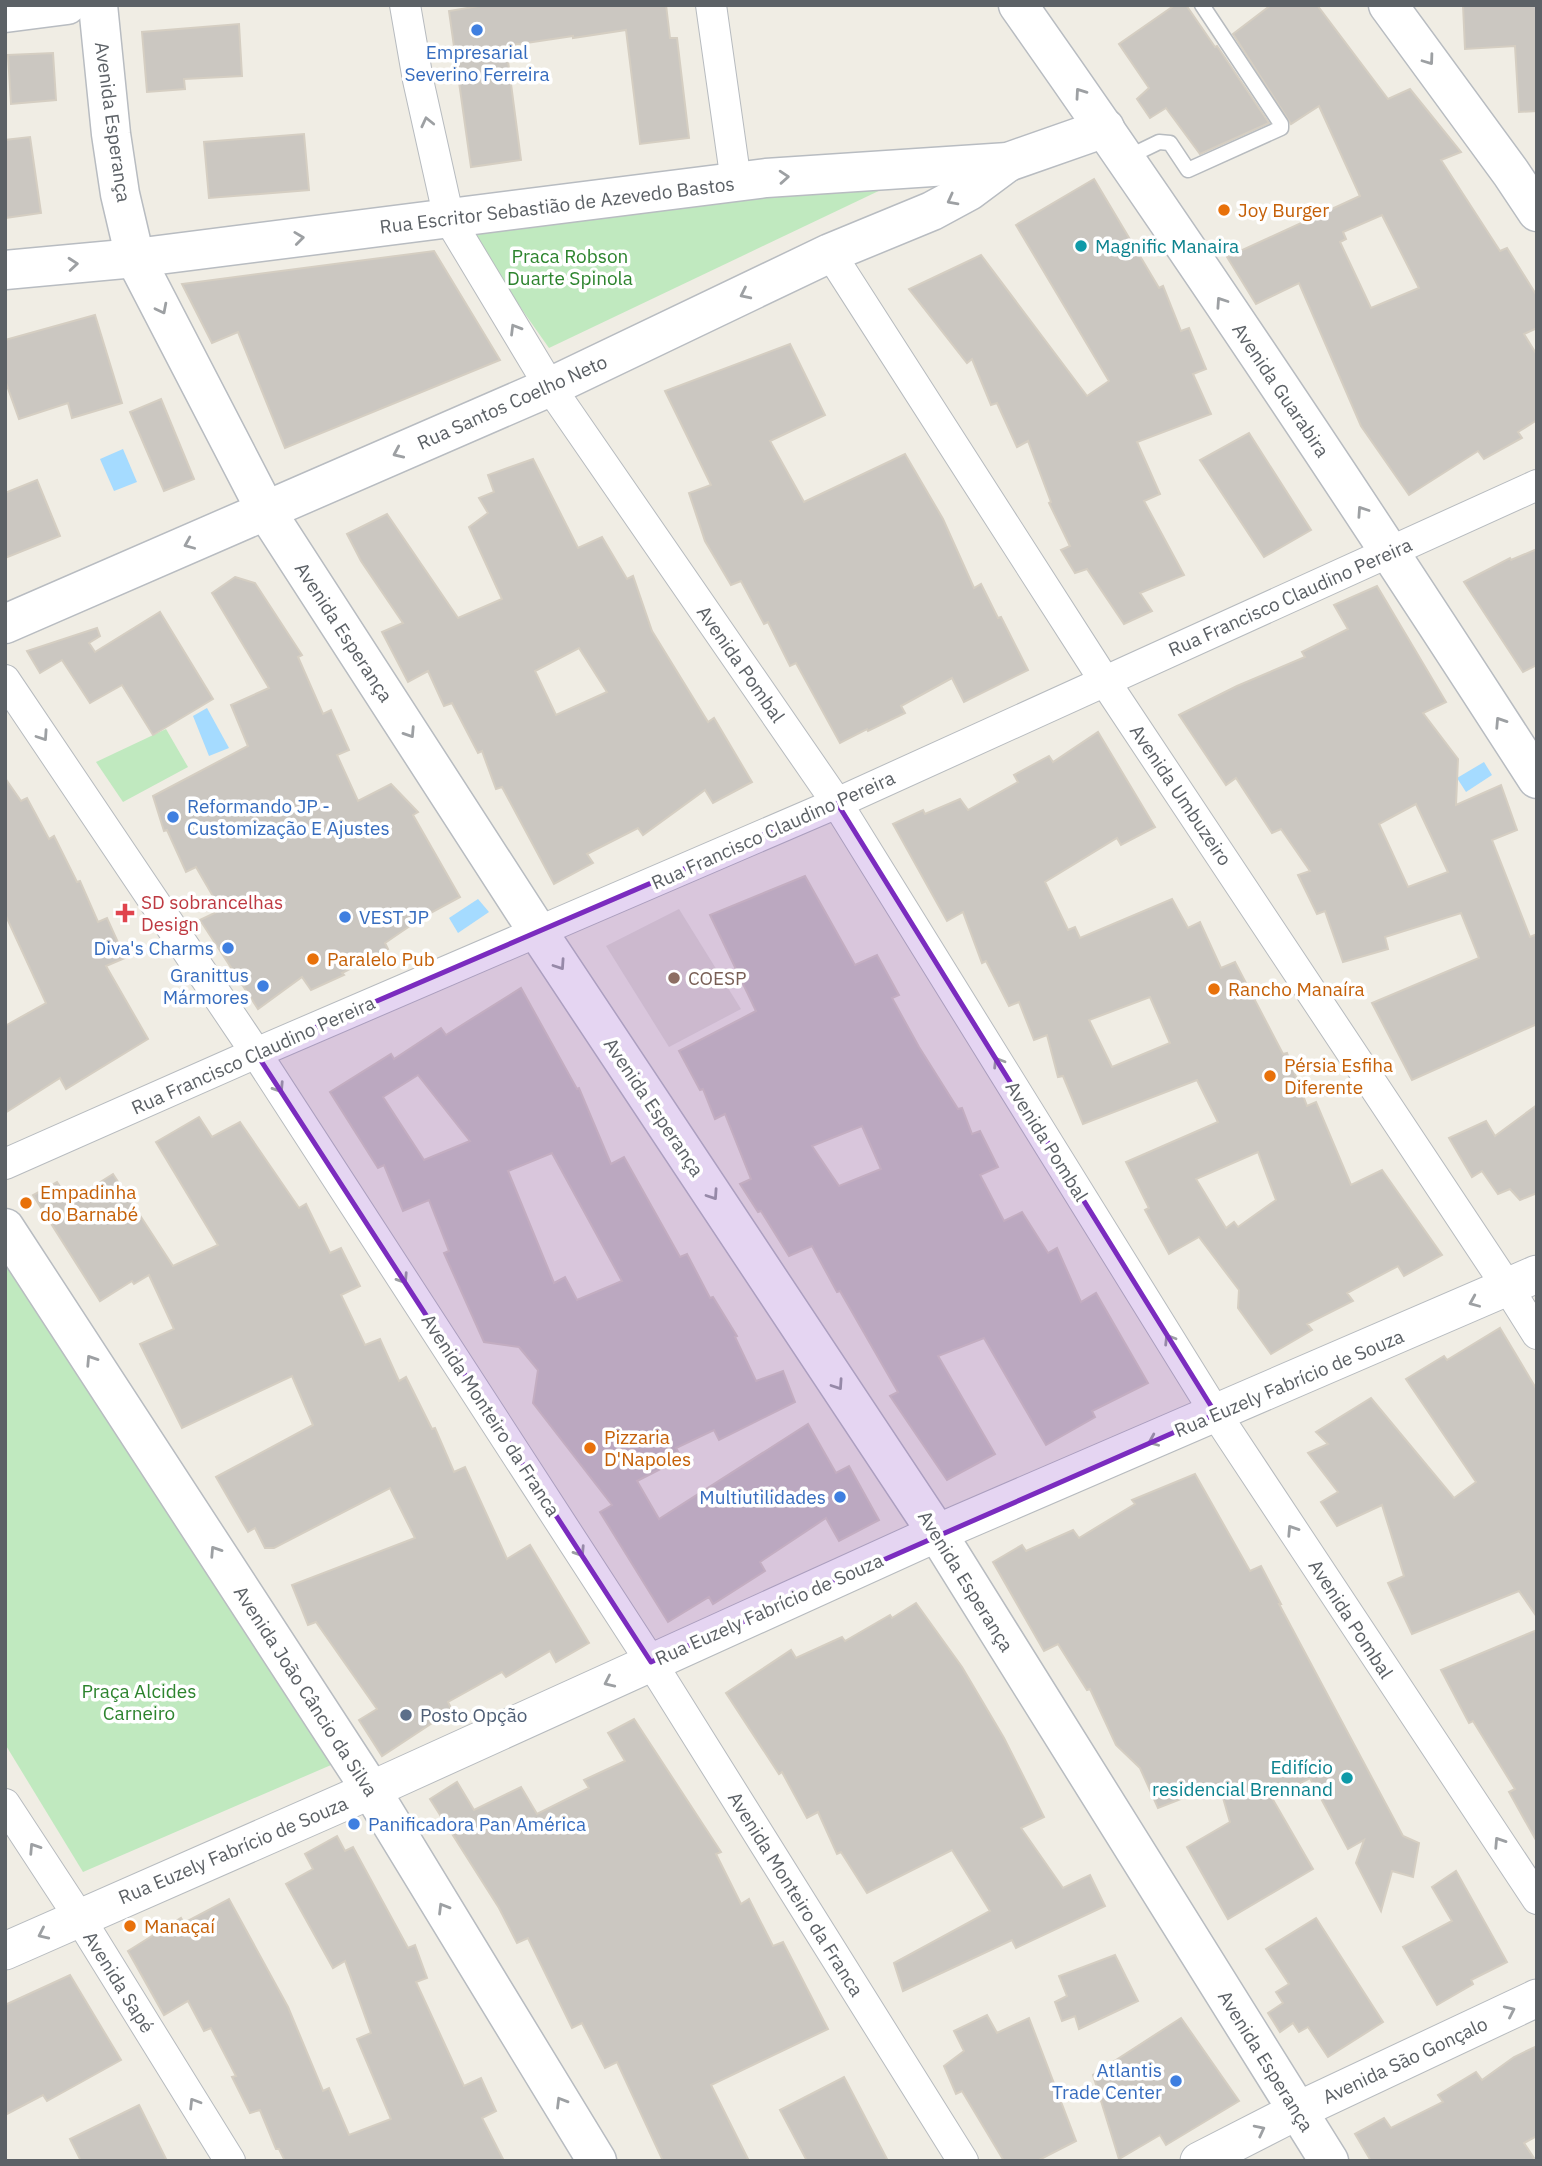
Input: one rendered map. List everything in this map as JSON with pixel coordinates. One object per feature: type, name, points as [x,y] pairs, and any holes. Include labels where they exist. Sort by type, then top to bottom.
[{"type":"main road","points":[[5,13],[67,5]]},
{"type":"main road","name":"Avenida Esperança","points":[[98,5],[111,134],[120,194],[135,258],[266,511],[538,932],[937,1534],[1329,2161]]},
{"type":"main road","name":"Avenida Guarabira","points":[[1018,5],[1115,143],[1390,552],[1537,779]]},
{"type":"main road","points":[[1388,5],[1537,212]]},
{"type":"main road","name":"Rua Escritor Sebastião de Azevedo Bastos","points":[[5,270],[135,258],[766,178],[1008,162],[1115,143]]},
{"type":"main road","name":"Rua Santos Coelho Neto","points":[[5,624],[550,387],[830,253],[932,211],[970,191],[1008,162]]},
{"type":"main road","name":"Avenida João Câncio da Silva","points":[[5,1228],[371,1790],[597,2161]]},
{"type":"street","name":"Avenida Pombal","points":[[405,5],[418,80],[449,219],[550,387],[837,803],[1216,1414],[1537,1899]]},
{"type":"street","points":[[711,5],[736,182]]},
{"type":"street","name":"Avenida Umbuzeiro","points":[[830,253],[1104,680],[1522,1281],[1537,1334]]},
{"type":"street","name":"Rua Francisco Claudino Pereira","points":[[5,1164],[837,803],[1537,485]]},
{"type":"street","name":"Avenida Monteiro da Franca","points":[[5,680],[256,1054],[652,1662],[963,2161]]},
{"type":"street","name":"Rua Euzely Fabrício de Souza","points":[[5,1951],[371,1790],[937,1534],[1522,1281]]},
{"type":"street","name":"Avenida Sapé","points":[[5,1804],[79,1917],[230,2161]]},
{"type":"street","name":"Avenida São Gonçalo","points":[[1199,2161],[1537,1998]]},
{"type":"lane","points":[[1115,143],[1170,143],[1188,170],[1280,128],[1280,124],[1202,5]]},
{"type":"highlighted area","points":[[837,803],[1216,1414],[651,1662],[256,1053]]},
{"type":"shaded area","name":"COESP","points":[[679,909],[741,1009],[669,1047],[606,946]]},
{"type":"green space","name":"Praca Robson Duarte Spinola","points":[[908,177],[549,348],[454,213]]},
{"type":"green space","points":[[166,729],[188,767],[123,802],[96,762]]},
{"type":"green space","name":"Praça Alcides Carneiro","points":[[5,1256],[338,1762],[83,1872],[5,1744]]},
{"type":"water","points":[[123,449],[137,482],[114,491],[100,459]]},
{"type":"water","points":[[207,708],[229,748],[209,756],[193,716]]},
{"type":"water","points":[[1484,762],[1492,775],[1466,792],[1457,778]]},
{"type":"water","points":[[478,899],[489,912],[458,933],[449,918]]},
{"type":"building","points":[[485,5],[666,5],[670,38],[677,38],[689,138],[640,144],[626,30],[573,36],[506,46],[521,160],[471,167],[449,11]]},
{"type":"building","points":[[1175,5],[1186,5],[1269,123],[1200,154],[1166,108],[1150,118],[1137,99],[1149,88],[1119,44]]},
{"type":"building","points":[[1271,5],[1317,5],[1388,99],[1410,89],[1461,152],[1441,160],[1500,251],[1507,248],[1537,296],[1537,328],[1524,334],[1537,355],[1537,420],[1518,432],[1522,438],[1484,459],[1478,451],[1409,495],[1361,426],[1299,283],[1256,304],[1227,257],[1360,196],[1319,106],[1291,124],[1233,34]],"holes":[[[1382,215],[1419,288],[1371,308],[1340,242],[1346,239],[1343,232]]]},
{"type":"building","points":[[1463,5],[1537,5],[1537,111],[1519,112],[1515,46],[1465,49]]},
{"type":"building","points":[[239,24],[242,76],[184,79],[185,89],[147,92],[142,32]]},
{"type":"building","points":[[53,53],[56,100],[11,104],[8,55]]},
{"type":"building","points":[[304,134],[309,190],[209,198],[204,142]]},
{"type":"building","points":[[30,137],[41,213],[5,218],[5,140]]},
{"type":"building","points":[[1094,179],[1159,288],[1163,286],[1181,331],[1189,328],[1206,369],[1193,374],[1211,414],[1137,442],[1160,494],[1144,501],[1184,575],[1140,593],[1152,611],[1124,624],[1087,569],[1075,573],[1061,550],[1070,546],[1049,503],[1051,502],[1028,441],[1017,447],[997,403],[991,405],[972,359],[967,363],[909,289],[981,255],[1087,396],[1109,381],[1016,225]]},
{"type":"building","points":[[434,251],[500,360],[285,448],[238,332],[212,343],[182,284]]},
{"type":"building","points":[[95,315],[122,403],[72,418],[68,403],[19,419],[5,380],[5,340]]},
{"type":"building","points":[[790,344],[825,415],[770,441],[804,502],[905,454],[943,519],[974,588],[981,584],[1028,670],[964,702],[952,678],[901,706],[905,713],[840,743],[796,663],[790,666],[768,622],[764,624],[741,581],[731,585],[705,541],[689,493],[711,485],[665,391]]},
{"type":"building","points":[[161,399],[194,479],[164,491],[130,412]]},
{"type":"building","points":[[1249,433],[1311,530],[1264,557],[1200,460]]},
{"type":"building","points":[[533,459],[578,548],[602,537],[627,579],[633,576],[652,631],[708,722],[714,718],[752,782],[713,803],[705,790],[643,835],[638,828],[587,854],[593,863],[554,884],[502,787],[496,789],[482,751],[478,753],[452,703],[444,706],[428,671],[408,682],[382,632],[403,623],[361,561],[347,534],[387,514],[458,618],[502,599],[469,527],[488,513],[479,498],[494,492],[488,475]],"holes":[[[579,648],[607,692],[556,715],[535,671]]]},
{"type":"building","points":[[37,480],[60,536],[5,558],[5,493]]},
{"type":"building","points":[[1537,549],[1537,665],[1523,672],[1464,582],[1510,558],[1511,560]]},
{"type":"building","points":[[235,577],[255,583],[302,655],[298,657],[323,714],[331,710],[349,750],[337,755],[358,801],[391,784],[418,812],[413,815],[460,897],[423,917],[385,943],[388,949],[342,973],[344,975],[311,990],[302,977],[258,1009],[200,920],[221,910],[196,867],[186,872],[167,830],[164,831],[153,796],[248,746],[231,705],[269,688],[212,593]]},
{"type":"building","points":[[1377,586],[1446,702],[1423,713],[1458,759],[1456,805],[1501,785],[1517,830],[1492,840],[1530,937],[1537,934],[1537,1024],[1412,1080],[1372,1003],[1479,958],[1461,913],[1385,937],[1388,949],[1343,962],[1325,911],[1317,914],[1298,875],[1310,871],[1281,829],[1272,833],[1236,778],[1226,785],[1179,715],[1305,657],[1302,652],[1348,629],[1334,605]],"holes":[[[1416,804],[1448,872],[1408,887],[1379,824]]]},
{"type":"building","points":[[160,612],[213,699],[153,735],[122,685],[90,703],[62,660],[40,673],[27,651],[97,628],[100,636],[89,643],[95,652]]},
{"type":"building","points":[[1098,732],[1155,827],[1121,845],[1117,838],[1045,882],[1068,930],[1075,927],[1080,938],[1172,899],[1188,928],[1200,922],[1221,968],[1235,962],[1283,1054],[1287,1053],[1307,1106],[1316,1102],[1351,1185],[1382,1170],[1442,1255],[1404,1276],[1398,1266],[1347,1293],[1353,1301],[1307,1324],[1312,1330],[1271,1354],[1238,1308],[1239,1290],[1199,1237],[1169,1254],[1145,1210],[1149,1208],[1126,1162],[1218,1122],[1197,1080],[1083,1124],[1063,1076],[1058,1077],[1047,1035],[1034,1040],[1019,1002],[1009,1006],[986,961],[982,963],[963,912],[947,921],[893,824],[923,810],[925,814],[960,799],[968,810],[1018,782],[1014,775],[1049,756],[1053,762]],"holes":[[[1150,997],[1170,1043],[1112,1067],[1089,1020]],[[1258,1152],[1276,1200],[1238,1227],[1234,1222],[1226,1228],[1196,1179]]]},
{"type":"building","points":[[5,778],[21,801],[27,798],[49,839],[54,836],[77,882],[80,881],[98,922],[107,918],[125,958],[106,966],[148,1039],[66,1089],[60,1078],[5,1113],[5,1026],[46,1003],[5,914]]},
{"type":"building","points":[[805,876],[855,965],[877,955],[899,995],[892,998],[919,1047],[958,1109],[962,1108],[972,1134],[980,1131],[998,1167],[980,1175],[1004,1221],[1022,1212],[1048,1253],[1057,1248],[1081,1302],[1096,1293],[1148,1383],[1092,1411],[1095,1417],[1046,1445],[984,1338],[938,1356],[995,1454],[947,1480],[890,1396],[898,1392],[812,1246],[789,1256],[761,1211],[758,1212],[740,1184],[751,1179],[725,1114],[715,1119],[703,1089],[700,1090],[679,1051],[756,1011],[710,915]],"holes":[[[862,1126],[881,1169],[839,1186],[812,1146]]]},
{"type":"building","points":[[521,988],[577,1089],[579,1088],[611,1164],[624,1157],[680,1257],[687,1254],[710,1298],[713,1297],[737,1336],[735,1337],[756,1381],[783,1371],[795,1402],[719,1440],[714,1430],[676,1448],[682,1458],[637,1481],[659,1519],[808,1424],[836,1473],[849,1466],[879,1520],[839,1541],[826,1518],[760,1562],[765,1571],[713,1604],[709,1597],[668,1622],[600,1512],[612,1505],[533,1403],[538,1370],[519,1347],[484,1342],[444,1253],[449,1251],[429,1200],[403,1211],[384,1165],[378,1168],[330,1092],[391,1054],[394,1059],[441,1028],[446,1035]],"holes":[[[418,1075],[470,1141],[424,1160],[383,1097]],[[552,1153],[622,1281],[577,1300],[565,1277],[554,1283],[508,1171]]]},
{"type":"building","points":[[1537,1105],[1537,1193],[1520,1200],[1510,1189],[1498,1194],[1482,1171],[1472,1177],[1449,1138],[1486,1121],[1495,1136]]},
{"type":"building","points":[[199,1117],[212,1137],[240,1122],[299,1208],[306,1204],[330,1253],[341,1248],[360,1286],[341,1295],[365,1345],[380,1339],[399,1381],[406,1377],[432,1429],[435,1428],[454,1472],[465,1467],[507,1559],[530,1545],[589,1643],[556,1662],[550,1651],[506,1677],[502,1672],[448,1702],[452,1710],[382,1756],[359,1720],[377,1709],[316,1622],[308,1625],[292,1585],[415,1538],[390,1488],[274,1548],[265,1548],[255,1528],[248,1532],[216,1477],[313,1425],[292,1376],[182,1428],[140,1344],[174,1329],[149,1275],[134,1284],[132,1281],[100,1301],[33,1195],[57,1182],[70,1201],[113,1174],[173,1266],[218,1245],[156,1142]]},
{"type":"building","points":[[1500,1328],[1537,1390],[1537,1617],[1519,1591],[1412,1634],[1388,1583],[1404,1576],[1382,1505],[1337,1526],[1321,1502],[1338,1492],[1308,1453],[1328,1444],[1316,1432],[1371,1398],[1454,1498],[1476,1482],[1406,1379],[1444,1356],[1447,1360]]},
{"type":"building","points":[[1195,1474],[1250,1571],[1261,1566],[1403,1836],[1419,1843],[1413,1877],[1392,1871],[1381,1911],[1356,1863],[1364,1840],[1348,1849],[1310,1778],[1272,1798],[1313,1869],[1228,1919],[1187,1847],[1230,1822],[1219,1784],[1158,1808],[1140,1768],[1116,1745],[1090,1689],[1087,1690],[1058,1644],[1044,1651],[993,1562],[1022,1545],[1026,1551],[1073,1530],[1079,1538],[1135,1504],[1132,1500]]},
{"type":"building","points":[[916,1603],[962,1667],[1004,1738],[1044,1817],[1021,1828],[1063,1888],[1090,1875],[1105,1906],[1016,1948],[1012,1940],[903,1991],[894,1963],[990,1911],[952,1850],[867,1893],[841,1852],[837,1854],[818,1812],[807,1818],[782,1772],[779,1774],[726,1693],[791,1650],[796,1658],[842,1637],[845,1641]]},
{"type":"building","points":[[1537,1630],[1537,1842],[1509,1792],[1515,1789],[1473,1721],[1469,1723],[1441,1670]]},
{"type":"building","points":[[634,1719],[721,1852],[716,1854],[741,1904],[749,1899],[773,1946],[783,1942],[828,2029],[711,2085],[749,2161],[663,2161],[617,2062],[605,2068],[582,2023],[572,2028],[528,1938],[517,1943],[499,1908],[430,1799],[457,1782],[474,1810],[521,1787],[537,1814],[589,1788],[584,1780],[625,1761],[608,1733]]},
{"type":"building","points":[[337,1836],[345,1851],[353,1847],[408,1948],[415,1945],[427,1978],[416,1982],[464,2086],[481,2078],[496,2111],[482,2118],[504,2161],[285,2161],[279,2149],[276,2149],[260,2110],[250,2113],[232,2077],[236,2076],[211,2028],[204,2031],[188,2001],[164,2015],[128,1951],[181,1918],[184,1923],[229,1899],[288,2007],[323,2091],[329,2088],[349,2135],[391,2119],[357,2039],[371,2033],[345,1961],[333,1968],[286,1884],[313,1869],[305,1854]]},
{"type":"building","points":[[1456,1871],[1507,1962],[1471,1980],[1473,1984],[1437,2005],[1403,1947],[1452,1921],[1432,1887]]},
{"type":"building","points":[[1316,1918],[1383,2022],[1328,2057],[1308,2027],[1299,2032],[1293,2023],[1280,2032],[1268,2013],[1283,2003],[1276,1992],[1289,1984],[1266,1949]]},
{"type":"building","points":[[1115,1955],[1138,2001],[1079,2029],[1075,2016],[1062,2021],[1055,2002],[1067,1996],[1059,1976]]},
{"type":"building","points":[[70,1975],[121,2060],[47,2101],[43,2095],[5,2115],[5,2005]]},
{"type":"building","points":[[987,2015],[997,2033],[1029,2018],[1076,2141],[1037,2161],[1004,2161],[962,2091],[956,2094],[944,2066],[964,2051],[954,2031]]},
{"type":"building","name":"Atlantis Trade Center","points":[[1181,2018],[1239,2101],[1166,2145],[1160,2135],[1119,2159],[1093,2075]]},
{"type":"building","points":[[1537,2046],[1537,2136],[1524,2143],[1536,2161],[1371,2161],[1355,2134],[1384,2118],[1391,2128],[1443,2102],[1438,2095],[1476,2072],[1482,2080],[1514,2057]]},
{"type":"building","points":[[844,2077],[888,2161],[807,2161],[780,2110]]},
{"type":"building","points":[[139,2105],[167,2161],[81,2161],[70,2139]]},
{"type":"place","name":"Empresarial Severino Ferreira","points":[[477,30]]},
{"type":"place","name":"Joy Burger","points":[[1224,210]]},
{"type":"place","name":"Magnific Manaira","points":[[1081,246]]},
{"type":"place","name":"Reformando JP - Customização E Ajustes","points":[[173,817]]},
{"type":"place","name":"SD sobrancelhas Design","points":[[125,913]]},
{"type":"place","name":"VEST JP","points":[[345,917]]},
{"type":"place","name":"Diva's Charms","points":[[228,948]]},
{"type":"place","name":"Paralelo Pub","points":[[313,959]]},
{"type":"place","name":"COESP","points":[[674,978]]},
{"type":"place","name":"Granittus Mármores","points":[[263,986]]},
{"type":"place","name":"Rancho Manaíra","points":[[1214,989]]},
{"type":"place","name":"Pérsia Esfiha Diferente","points":[[1270,1076]]},
{"type":"place","name":"Empadinha do Barnabé","points":[[26,1203]]},
{"type":"place","name":"Pizzaria D'Napoles","points":[[590,1448]]},
{"type":"place","name":"Multiutilidades","points":[[840,1497]]},
{"type":"place","name":"Posto Opção","points":[[406,1715]]},
{"type":"place","name":"Edifício residencial Brennand","points":[[1347,1778]]},
{"type":"place","name":"Panificadora Pan América","points":[[354,1824]]},
{"type":"place","name":"Manaçaí","points":[[130,1926]]},
{"type":"place","name":"Atlantis Trade Center","points":[[1176,2081]]}]
